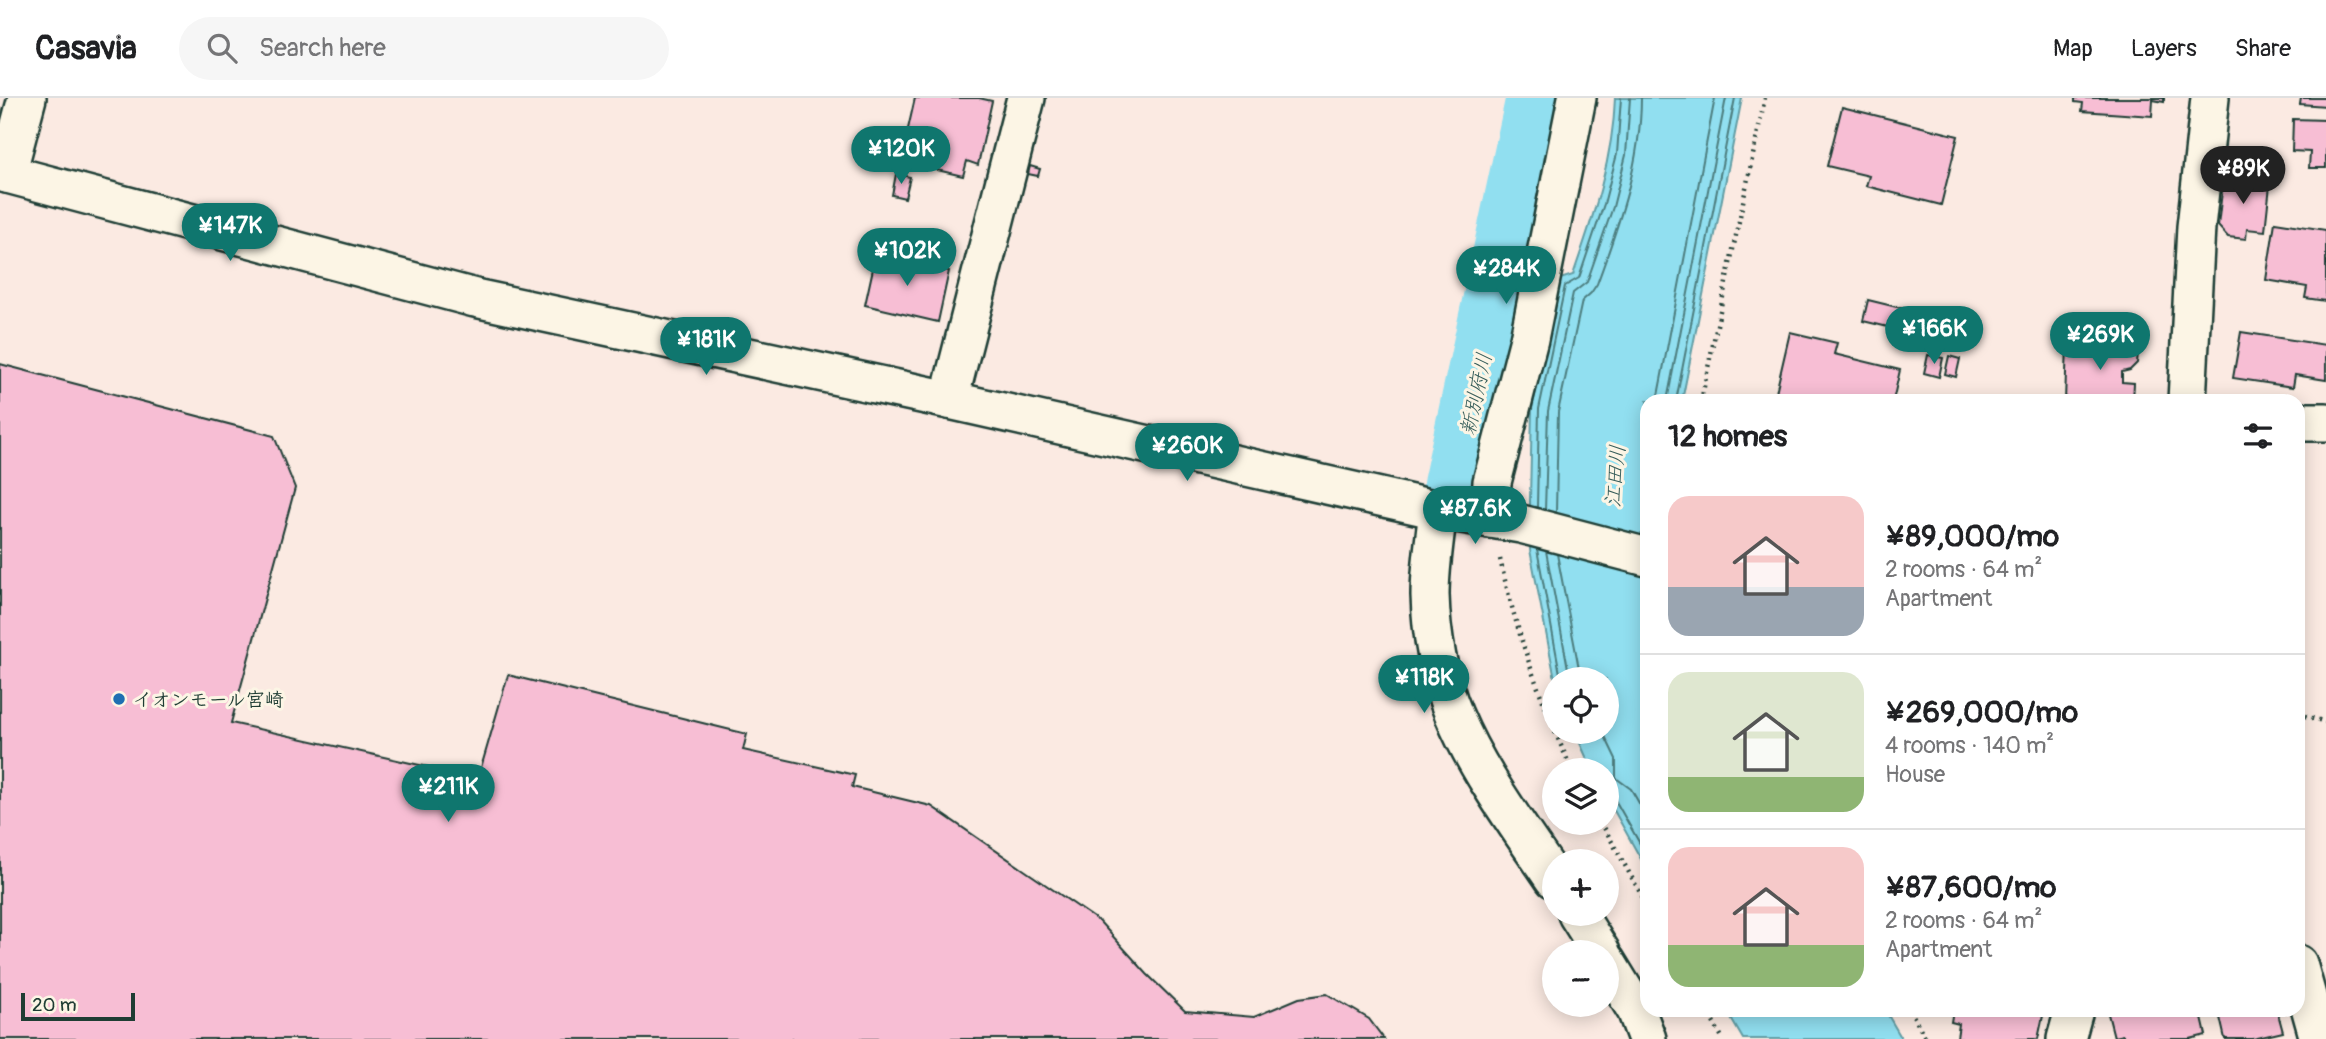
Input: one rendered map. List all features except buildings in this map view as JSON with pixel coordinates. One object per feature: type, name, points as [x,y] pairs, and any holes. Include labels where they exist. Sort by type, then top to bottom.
[{"type":"street","points":[[27,98],[4,173],[475,298],[1438,510],[1506,521],[1640,555]]},
{"type":"street","points":[[949,401],[1026,98]]},
{"type":"street","points":[[1506,521],[1492,482],[1529,339],[1577,98]]},
{"type":"street","points":[[2187,394],[2196,228],[2210,98]]},
{"type":"street","points":[[2305,422],[2326,422]]},
{"type":"street","points":[[1438,510],[1430,596],[1438,664],[1454,715],[1478,761],[1542,862]]},
{"type":"street","points":[[1619,982],[1636,1010],[1647,1039]]},
{"type":"street","points":[[2305,989],[2319,1039]]},
{"type":"street","points":[[2066,1039],[2072,1017]]},
{"type":"path","points":[[1702,394],[1765,98]]},
{"type":"path","points":[[1506,521],[1510,602],[1542,699]]},
{"type":"path","points":[[2305,717],[2326,722]]},
{"type":"path","points":[[1608,835],[1640,892]]},
{"type":"path","points":[[1710,1017],[1723,1039]]},
{"type":"path","points":[[1914,1017],[1926,1039]]},
{"type":"water","name":"江田川","points":[[1615,98],[1742,98],[1683,394],[1640,394],[1640,857],[1619,820],[1619,758],[1587,758],[1580,744],[1619,744],[1619,667],[1553,667],[1530,550],[1532,409],[1560,279],[1573,275],[1601,188],[1610,144]]},
{"type":"water","points":[[1730,1017],[1889,1017],[1902,1039],[1743,1039]]},
{"type":"waterway","name":"新別府川","points":[[1457,485],[1540,98]]},
{"type":"place","name":"イオンモール宮崎","points":[[119,699]]}]
